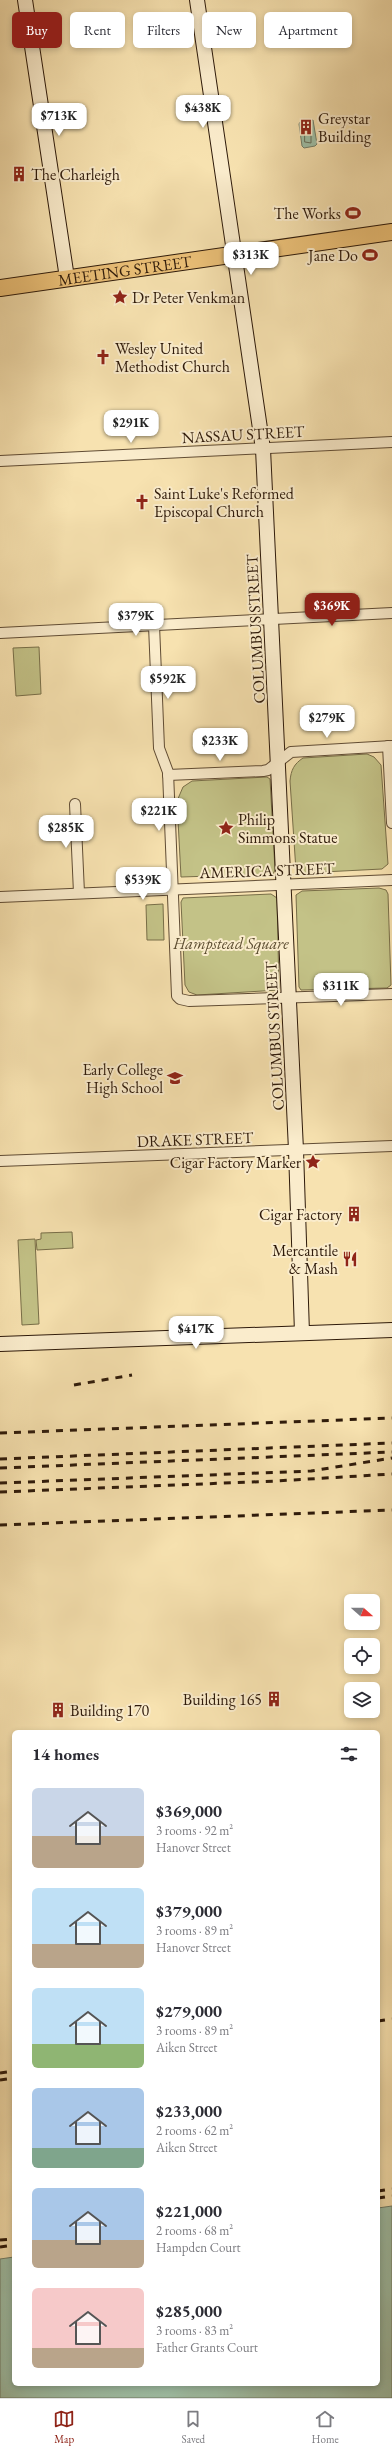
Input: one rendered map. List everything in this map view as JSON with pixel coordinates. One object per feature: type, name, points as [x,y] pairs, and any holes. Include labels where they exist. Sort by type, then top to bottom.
[{"type":"main road","name":"MEETING STREET","points":[[0,288],[392,232]]},
{"type":"street","points":[[25,0],[67,278]]},
{"type":"street","name":"COLUMBUS STREET","points":[[197,0],[263,449],[296,1150],[302,1333]]},
{"type":"street","name":"NASSAU STREET","points":[[0,461],[392,442]]},
{"type":"street","points":[[0,633],[392,612]]},
{"type":"street","points":[[154,625],[159,748],[168,775],[176,992],[180,999],[189,1001],[392,994]]},
{"type":"street","points":[[168,775],[263,771],[268,770],[291,752],[390,746],[392,823]]},
{"type":"street","points":[[75,804],[79,893]]},
{"type":"street","name":"AMERICA STREET","points":[[0,897],[392,880]]},
{"type":"street","name":"DRAKE STREET","points":[[0,1161],[392,1146]]},
{"type":"street","points":[[0,1344],[392,1330]]},
{"type":"green space","points":[[39,647],[41,694],[16,696],[13,648]]},
{"type":"green space","points":[[367,754],[374,757],[381,765],[388,864],[382,869],[303,873],[296,871],[290,781],[291,774],[297,763],[303,758]]},
{"type":"green space","points":[[267,777],[270,779],[275,870],[273,874],[181,877],[177,801],[183,787],[192,781]]},
{"type":"green space","points":[[379,888],[386,890],[388,894],[391,985],[387,988],[301,990],[299,987],[296,895],[302,891]]},
{"type":"green space","name":"Hampstead Square","points":[[271,894],[277,898],[279,990],[197,995],[189,992],[185,985],[181,902],[183,898]]},
{"type":"green space","points":[[163,904],[164,940],[147,940],[146,905]]},
{"type":"green space","points":[[72,1232],[73,1248],[37,1250],[36,1240],[41,1239],[41,1233]]},
{"type":"green space","points":[[35,1239],[39,1324],[22,1325],[18,1240]]},
{"type":"water","points":[[313,120],[317,144],[315,146],[304,148],[302,146],[299,124],[300,122]]},
{"type":"water","points":[[392,2206],[392,2398],[0,2398],[0,2259],[12,2257],[12,2386],[380,2386],[380,2208]]},
{"type":"railway","points":[[74,1385],[132,1375]]},
{"type":"railway","points":[[0,1433],[392,1418]]},
{"type":"railway","points":[[0,1459],[392,1443]]},
{"type":"railway","points":[[0,1468],[392,1452]]},
{"type":"railway","points":[[0,1483],[311,1471],[392,1458]]},
{"type":"railway","points":[[0,1492],[276,1481],[392,1474]]},
{"type":"railway","points":[[0,1525],[392,1510]]},
{"type":"railway","points":[[380,2021],[392,2019]]},
{"type":"railway","points":[[0,2073],[12,2071]]},
{"type":"railway","points":[[0,2080],[12,2078]]},
{"type":"railway","points":[[380,2191],[392,2189]]},
{"type":"railway","points":[[380,2198],[392,2196]]},
{"type":"railway","points":[[0,2240],[12,2239]]},
{"type":"railway","points":[[0,2247],[12,2245]]},
{"type":"place","name":"Greystar Building","points":[[306,127]]},
{"type":"place","name":"The Charleigh","points":[[19,174]]},
{"type":"place","name":"The Works","points":[[353,213]]},
{"type":"place","name":"Jane Do","points":[[370,255]]},
{"type":"place","name":"Dr Peter Venkman","points":[[120,297]]},
{"type":"place","name":"Wesley United Methodist Church","points":[[103,357]]},
{"type":"place","name":"Saint Luke's Reformed Episcopal Church","points":[[142,502]]},
{"type":"place","name":"Philip Simmons Statue","points":[[226,828]]},
{"type":"place","name":"Early College High School","points":[[175,1078]]},
{"type":"place","name":"Cigar Factory Marker","points":[[313,1162]]},
{"type":"place","name":"Cigar Factory","points":[[354,1214]]},
{"type":"place","name":"Mercantile & Mash","points":[[350,1259]]},
{"type":"place","name":"Building 165","points":[[274,1699]]},
{"type":"place","name":"Building 170","points":[[58,1710]]}]
